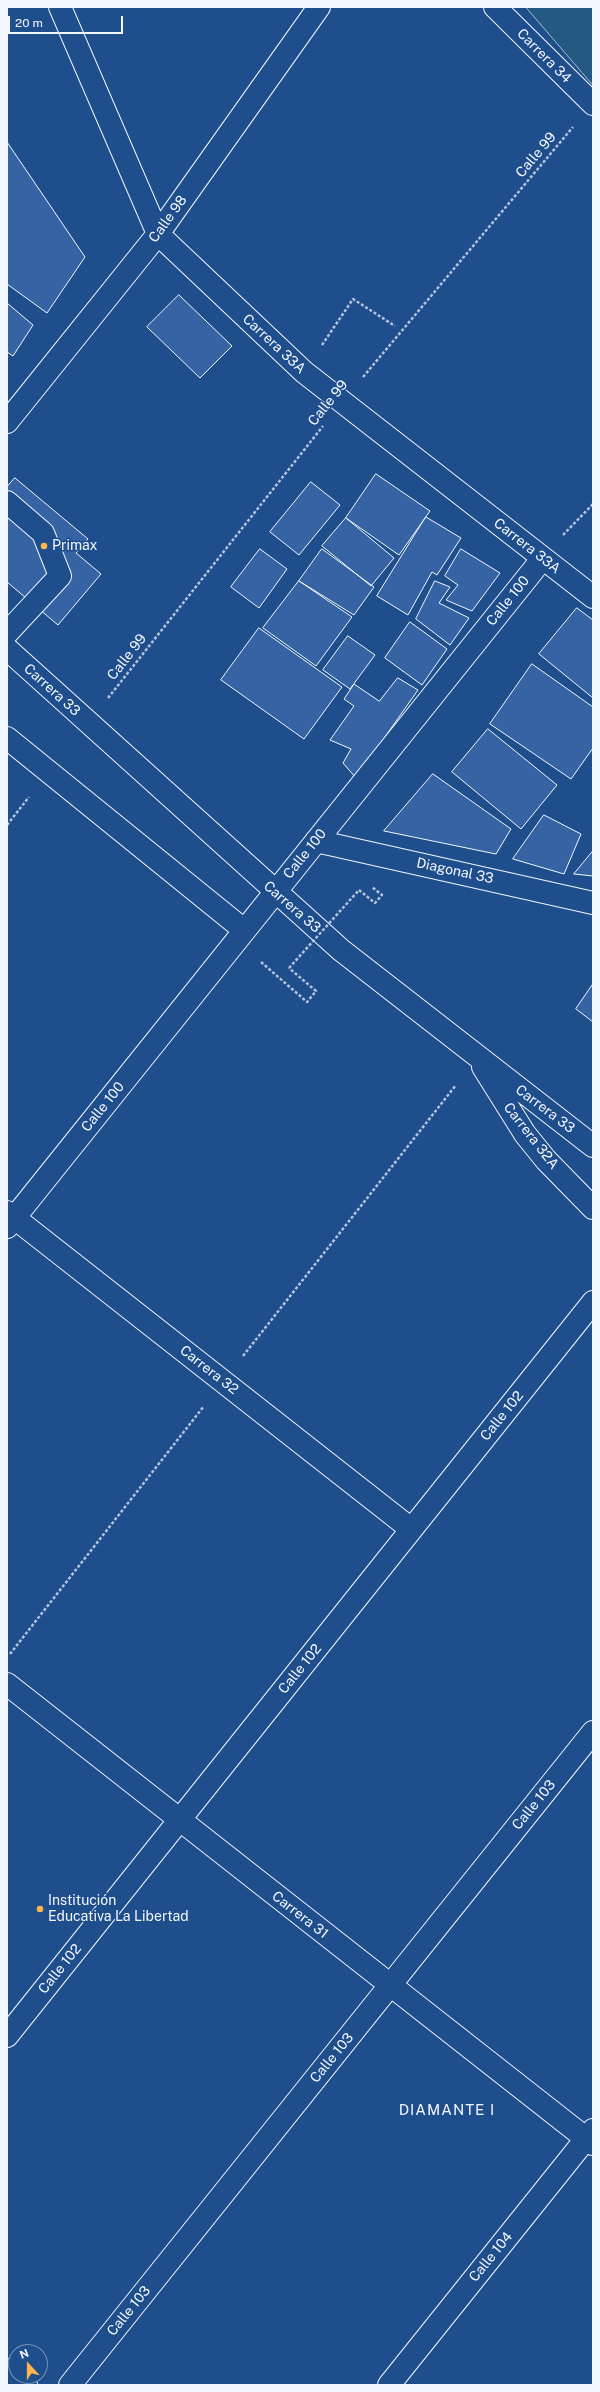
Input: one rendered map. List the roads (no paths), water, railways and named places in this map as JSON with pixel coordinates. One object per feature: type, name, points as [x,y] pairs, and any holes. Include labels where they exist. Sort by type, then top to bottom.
[{"type":"street","name":"Carrera 33A","points":[[60,7],[158,234],[304,372],[341,403],[593,597]]},
{"type":"street","name":"Calle 98","points":[[7,422],[158,234],[319,7]]},
{"type":"street","name":"Carrera 34","points":[[495,7],[593,104]]},
{"type":"street","points":[[7,502],[43,533],[60,576],[7,633]]},
{"type":"street","name":"Calle 100","points":[[9,1219],[316,841],[543,558]]},
{"type":"street","name":"Carrera 33","points":[[7,649],[274,892],[377,980],[593,1146]]},
{"type":"street","points":[[7,738],[244,930]]},
{"type":"street","name":"Diagonal 33","points":[[316,841],[593,903]]},
{"type":"street","name":"Carrera 32A","points":[[477,1058],[525,1134],[546,1160],[593,1208]]},
{"type":"street","name":"Carrera 32","points":[[9,1219],[412,1529]]},
{"type":"street","name":"Calle 102","points":[[7,2036],[412,1529],[591,1308]]},
{"type":"street","name":"Carrera 31","points":[[7,1684],[390,1986],[591,2138]]},
{"type":"street","name":"Calle 103","points":[[70,2385],[593,1732]]},
{"type":"street","name":"Calle 104","points":[[389,2385],[591,2138]]},
{"type":"street","points":[[7,2370],[26,2385]]},
{"type":"place","name":"Primax","points":[[44,546]]},
{"type":"place","name":"Institución Educativa La Libertad","points":[[40,1909]]},
{"type":"district","name":"DIAMANTE I","points":[[447,2110]]}]
